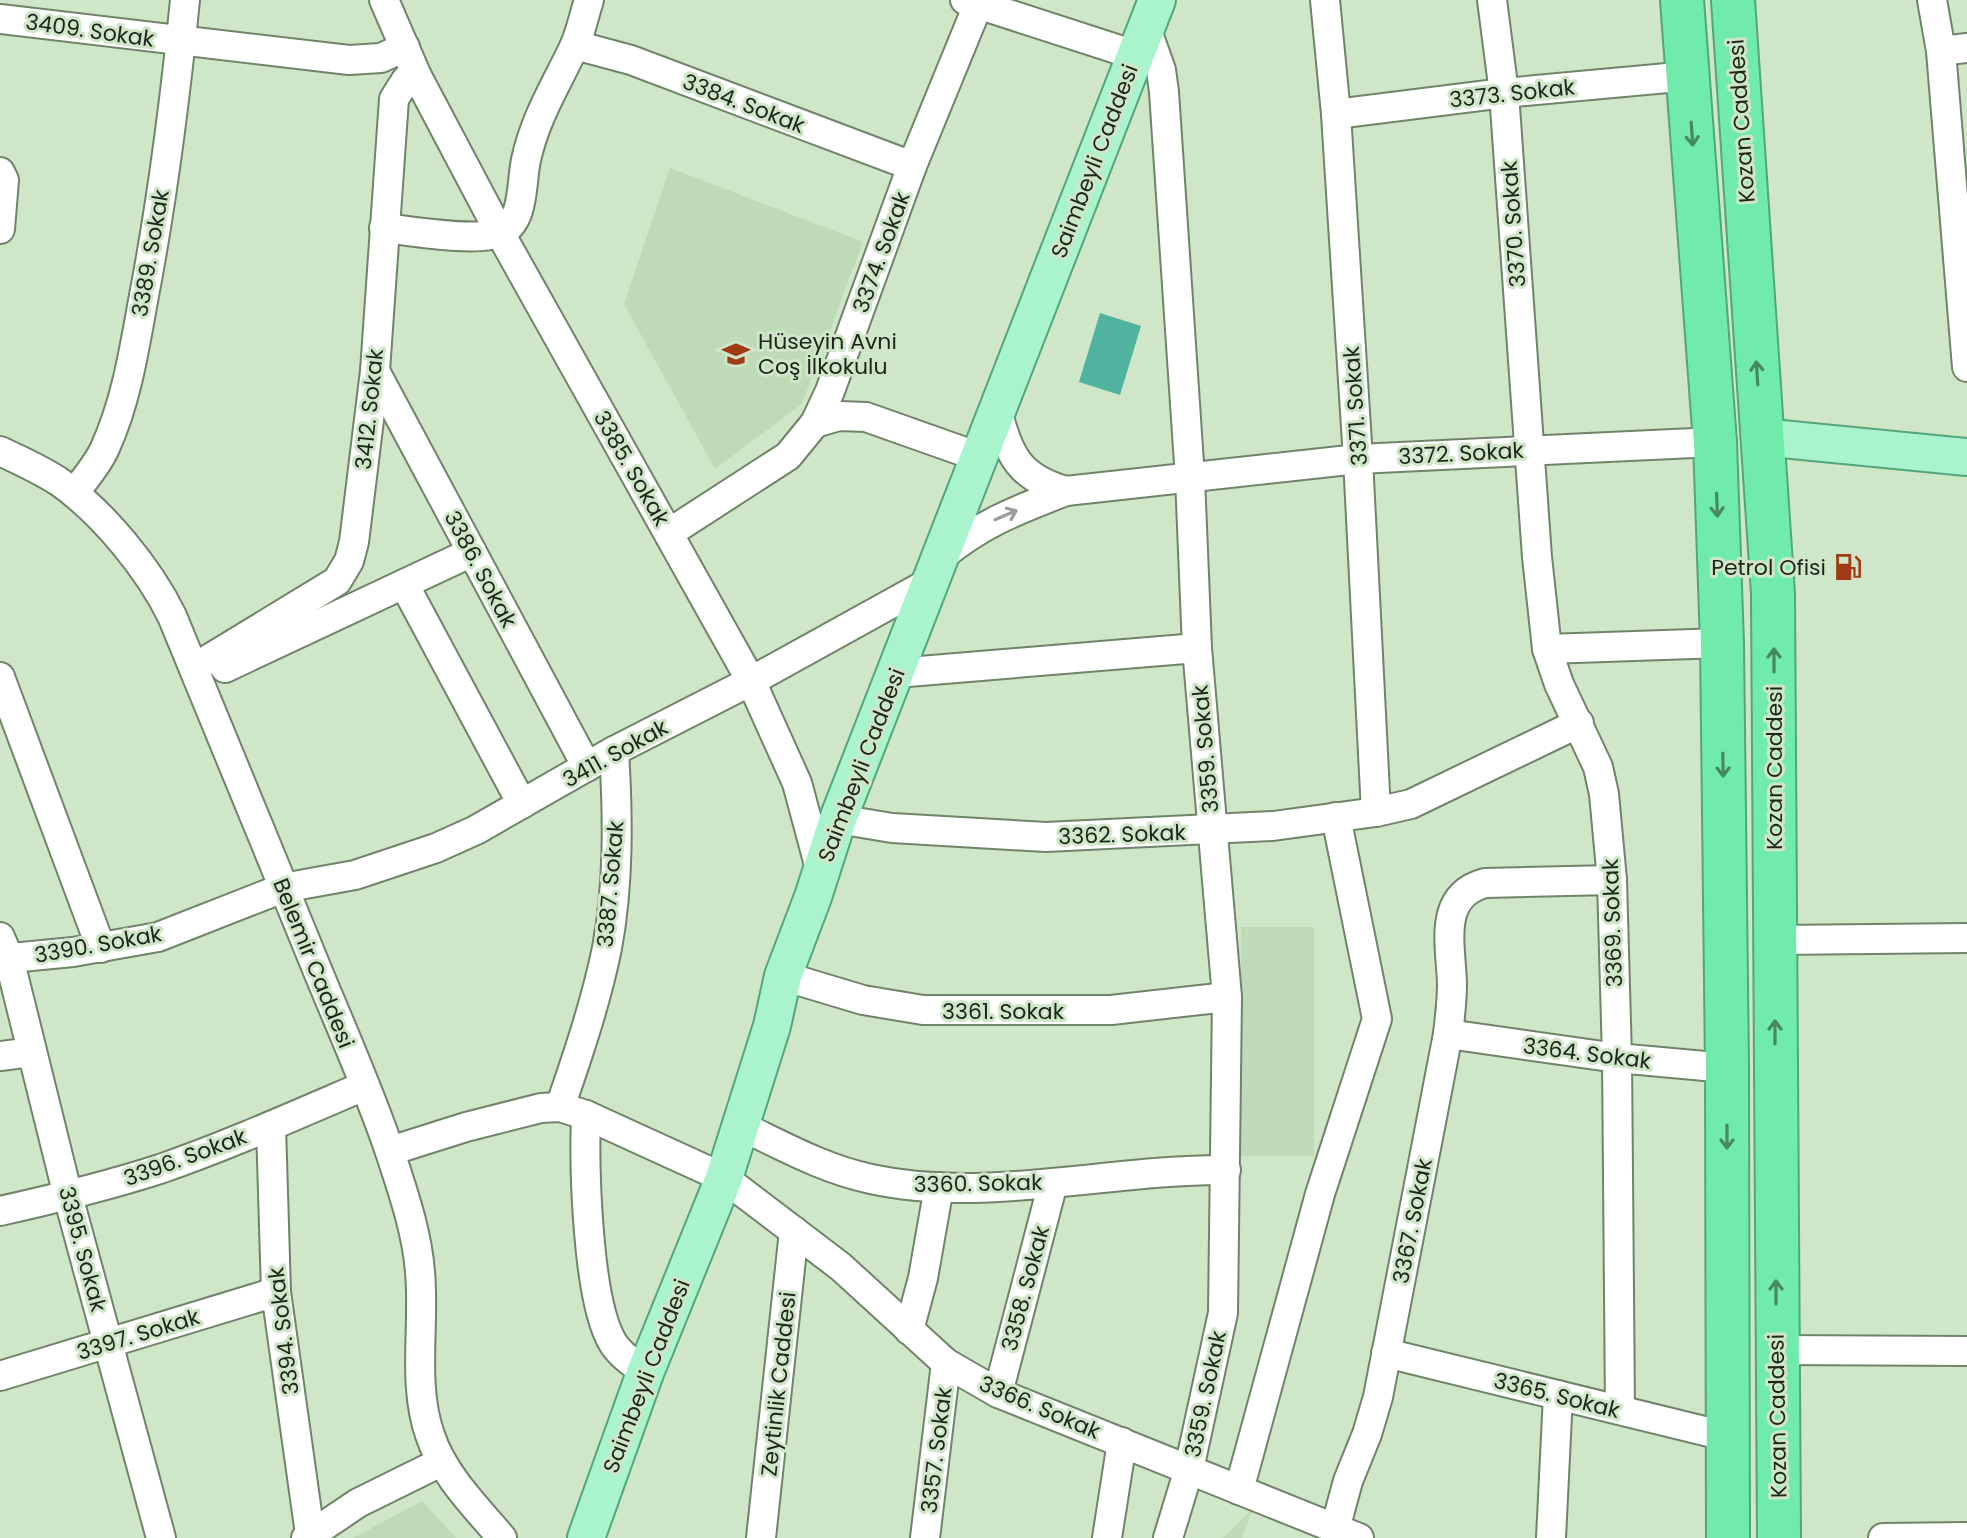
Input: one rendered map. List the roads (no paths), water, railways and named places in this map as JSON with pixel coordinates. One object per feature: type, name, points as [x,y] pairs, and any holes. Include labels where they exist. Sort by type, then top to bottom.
[{"type":"highway","points":[[1682,0],[1715,442],[1722,643],[1728,1538]]},
{"type":"highway","name":"Kozan Caddesi","points":[[1733,0],[1773,594],[1779,1538]]},
{"type":"main road","name":"Saimbeyli Caddesi","points":[[586,1538],[645,1373],[724,1178],[772,1026],[783,976],[838,819],[1146,28]]},
{"type":"main road","points":[[1761,437],[1967,457]]},
{"type":"street","name":"3389. Sokak","points":[[74,493],[103,452],[120,408],[132,359],[155,236],[185,0]]},
{"type":"street","points":[[384,228],[475,237],[500,233],[512,224],[518,210],[533,131],[575,45],[589,0]]},
{"type":"street","name":"3371. Sokak","points":[[1325,0],[1336,114],[1358,459],[1376,812]]},
{"type":"street","name":"3370. Sokak","points":[[1492,0],[1504,93],[1530,449]]},
{"type":"street","points":[[1932,0],[1954,50],[1967,367]]},
{"type":"street","points":[[975,1],[1146,28]]},
{"type":"street","name":"3374. Sokak","points":[[669,533],[788,456],[815,423],[830,391],[975,1]]},
{"type":"street","name":"3385. Sokak","points":[[393,3],[417,76],[500,233],[751,681],[794,774],[821,872]]},
{"type":"street","name":"3409. Sokak","points":[[15,13],[181,42],[365,61],[381,58],[405,47]]},
{"type":"street","name":"3359. Sokak","points":[[1146,28],[1161,70],[1164,92],[1190,478],[1197,648],[1227,997],[1223,1313],[1189,1469],[1168,1538]]},
{"type":"street","name":"3384. Sokak","points":[[575,45],[631,60],[912,166]]},
{"type":"street","name":"3412. Sokak","points":[[196,674],[337,581],[345,571],[354,542],[375,371],[394,99],[406,80],[417,76]]},
{"type":"street","name":"3373. Sokak","points":[[1336,114],[1504,93],[1689,76]]},
{"type":"street","points":[[0,172],[4,180],[0,229]]},
{"type":"street","name":"3386. Sokak","points":[[375,371],[587,767]]},
{"type":"street","points":[[997,411],[1004,437],[1019,465],[1037,481],[1066,491]]},
{"type":"street","points":[[815,423],[839,416],[866,417],[979,457]]},
{"type":"street","name":"3372. Sokak","points":[[1066,491],[1358,459],[1715,442]]},
{"type":"street","name":"3369. Sokak","points":[[1530,449],[1547,649],[1559,684],[1598,767],[1604,794],[1612,880],[1617,1058],[1620,1410]]},
{"type":"street","name":"Belemir Caddesi","points":[[0,451],[40,470],[74,493],[131,552],[154,583],[172,616],[390,1151],[417,1247],[421,1274],[424,1412],[429,1434],[441,1462],[456,1484],[502,1538]]},
{"type":"street","name":"3411. Sokak","points":[[283,888],[355,875],[476,830],[614,751],[751,681],[936,569],[966,536],[988,523],[1066,491]]},
{"type":"street","points":[[196,674],[472,552]]},
{"type":"street","points":[[404,584],[522,804]]},
{"type":"street","points":[[1547,649],[1722,643]]},
{"type":"street","points":[[896,673],[1197,648]]},
{"type":"street","points":[[0,677],[101,948]]},
{"type":"street","name":"3362. Sokak","points":[[838,819],[892,828],[1061,837],[1273,826],[1411,804],[1579,723]]},
{"type":"street","name":"3387. Sokak","points":[[614,751],[616,825],[611,916],[607,946],[586,1026],[573,1111],[586,1174],[596,1285],[605,1324],[614,1345],[645,1373]]},
{"type":"street","points":[[1239,1490],[1320,1194],[1377,1019],[1336,817]]},
{"type":"street","name":"3367. Sokak","points":[[1347,1533],[1348,1481],[1373,1415],[1448,1034],[1451,1006],[1450,933],[1454,907],[1460,896],[1471,887],[1485,883],[1612,880]]},
{"type":"street","name":"3390. Sokak","points":[[3,952],[101,948],[158,937],[283,888]]},
{"type":"street","points":[[1775,940],[1967,938]]},
{"type":"street","name":"3395. Sokak","points":[[3,952],[161,1538]]},
{"type":"street","name":"3361. Sokak","points":[[783,976],[863,1000],[923,1010],[1111,1010],[1227,997]]},
{"type":"street","name":"3364. Sokak","points":[[1448,1034],[1617,1058],[1727,1068]]},
{"type":"street","points":[[0,1056],[32,1052]]},
{"type":"street","name":"3396. Sokak","points":[[0,1211],[68,1196],[160,1169],[364,1086]]},
{"type":"street","points":[[390,1151],[541,1108],[573,1111]]},
{"type":"street","name":"3366. Sokak","points":[[573,1111],[724,1178],[841,1267],[946,1363],[998,1393],[1347,1533]]},
{"type":"street","name":"3394. Sokak","points":[[271,1126],[276,1292],[308,1536]]},
{"type":"street","name":"3360. Sokak","points":[[741,1126],[826,1167],[871,1179],[939,1187],[1053,1183],[1179,1170],[1226,1170]]},
{"type":"street","name":"3358. Sokak","points":[[998,1393],[1053,1183]]},
{"type":"street","points":[[909,1330],[923,1278],[939,1187]]},
{"type":"street","name":"Zeytinlik Caddesi","points":[[761,1538],[794,1231]]},
{"type":"street","name":"3397. Sokak","points":[[0,1376],[276,1292]]},
{"type":"street","points":[[1776,1350],[1967,1351]]},
{"type":"street","name":"3365. Sokak","points":[[1386,1353],[1729,1437]]},
{"type":"street","name":"3357. Sokak","points":[[925,1538],[946,1363]]},
{"type":"street","points":[[1551,1538],[1558,1395]]},
{"type":"street","points":[[1107,1538],[1122,1442]]},
{"type":"street","points":[[308,1536],[358,1503],[441,1462]]},
{"type":"street","points":[[1883,1538],[1967,1537]]},
{"type":"water","points":[[1100,313],[1141,326],[1120,395],[1079,382]]},
{"type":"place","name":"Hüseyin Avni Coş İlkokulu","points":[[736,354]]},
{"type":"place","name":"Petrol Ofisi","points":[[1848,567]]}]
